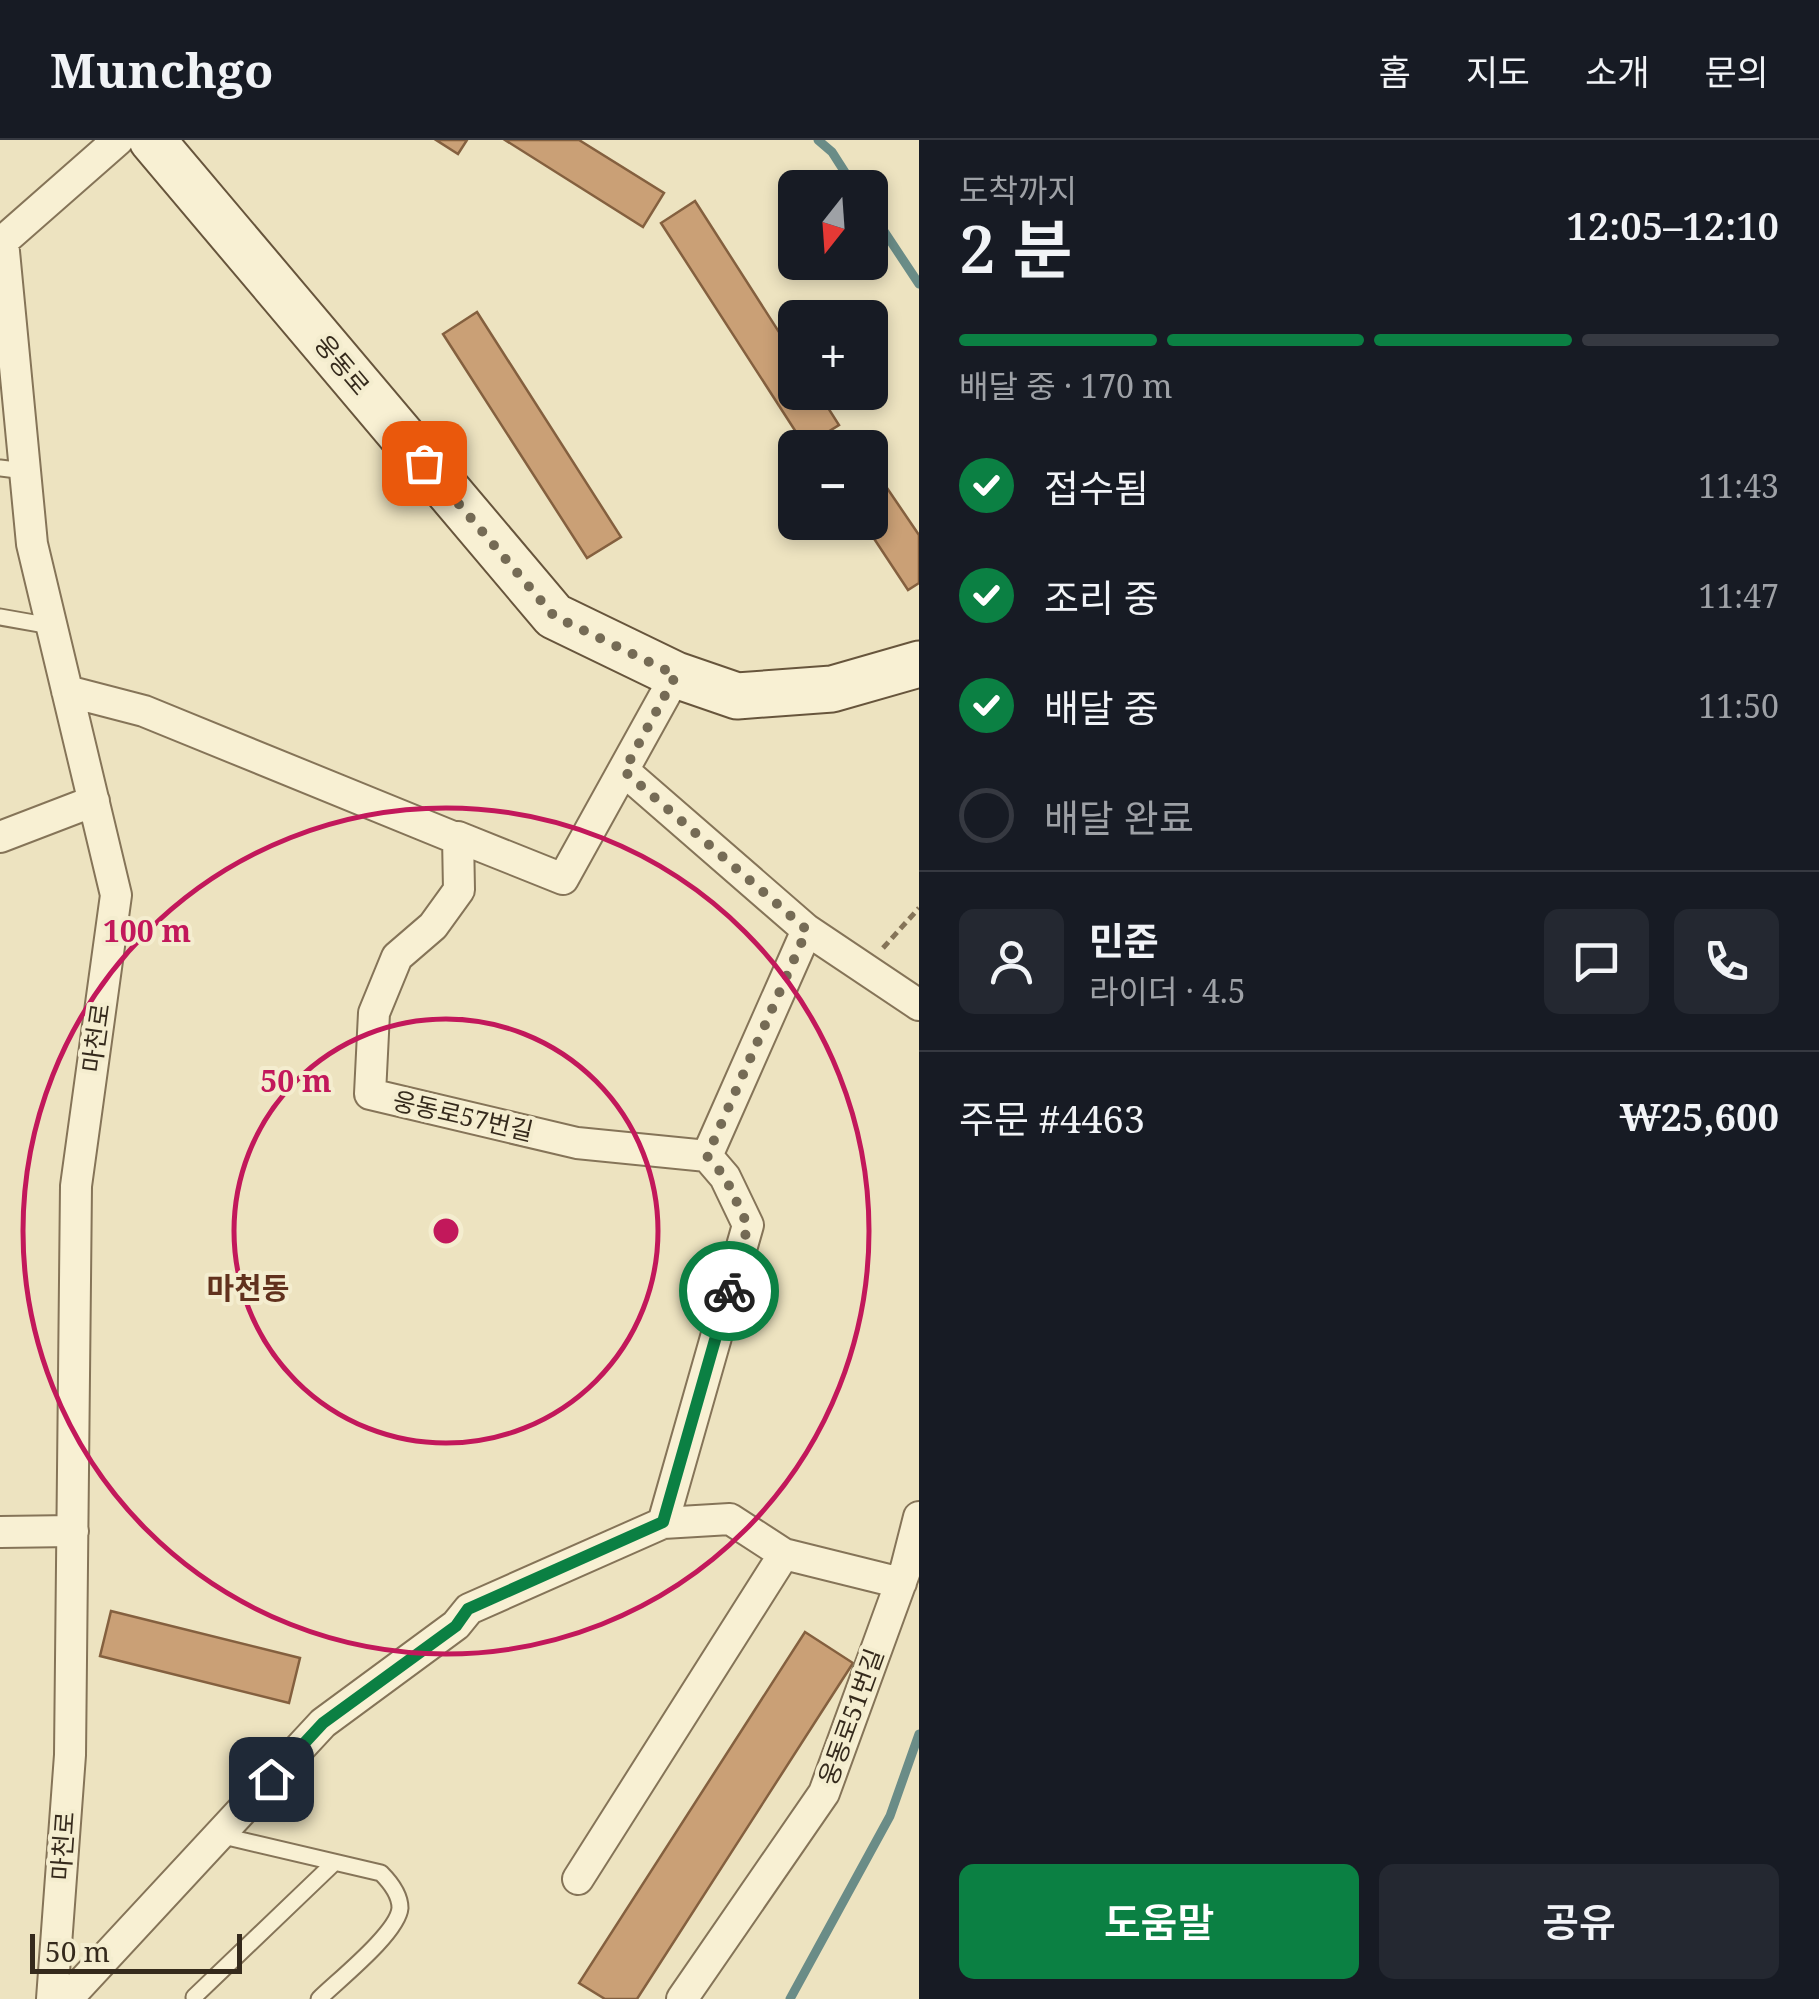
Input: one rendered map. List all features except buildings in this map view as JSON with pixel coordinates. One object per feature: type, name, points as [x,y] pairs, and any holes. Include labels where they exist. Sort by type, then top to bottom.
[{"type":"main road","name":"웅동로","points":[[152,140],[554,616],[676,675],[737,696],[832,689],[919,664]]},
{"type":"street","name":"마천로","points":[[52,1999],[70,1755],[76,1186],[116,895],[12,470],[2,237],[118,140]]},
{"type":"street","points":[[67,691],[144,711],[562,879],[676,675]]},
{"type":"street","points":[[624,771],[807,930],[919,1005]]},
{"type":"street","points":[[0,838],[94,801]]},
{"type":"street","name":"웅동로57번길","points":[[458,839],[458,890],[432,926],[397,957],[374,1013],[370,1094],[577,1143],[707,1156]]},
{"type":"street","points":[[663,1522],[748,1226],[725,1177],[707,1156],[807,930]]},
{"type":"street","name":"웅동로51번길","points":[[682,1999],[824,1793],[901,1583],[919,1517]]},
{"type":"street","points":[[67,1999],[323,1723],[456,1626],[468,1609],[663,1522],[730,1519],[784,1554],[901,1583]]},
{"type":"street","points":[[0,1532],[72,1531]]},
{"type":"street","points":[[578,1879],[784,1554]]},
{"type":"lane","points":[[0,617],[52,626]]},
{"type":"lane","points":[[219,1835],[381,1874],[393,1886],[400,1908],[392,1928],[319,1999]]},
{"type":"lane","points":[[194,1997],[334,1862]]},
{"type":"path","points":[[864,968],[919,908]]},
{"type":"waterway","points":[[818,140],[844,170]]},
{"type":"waterway","points":[[888,237],[919,284]]},
{"type":"waterway","points":[[790,1999],[890,1816],[919,1734]]},
{"type":"way so far","points":[[424,463],[554,616],[676,675],[624,771],[807,930],[707,1156],[725,1177],[748,1226],[729,1291]]},
{"type":"district","name":"마천동","points":[[248,1289]]},
{"type":"route","points":[[271,1779],[323,1723],[456,1626],[468,1609],[663,1522],[729,1291]]}]
